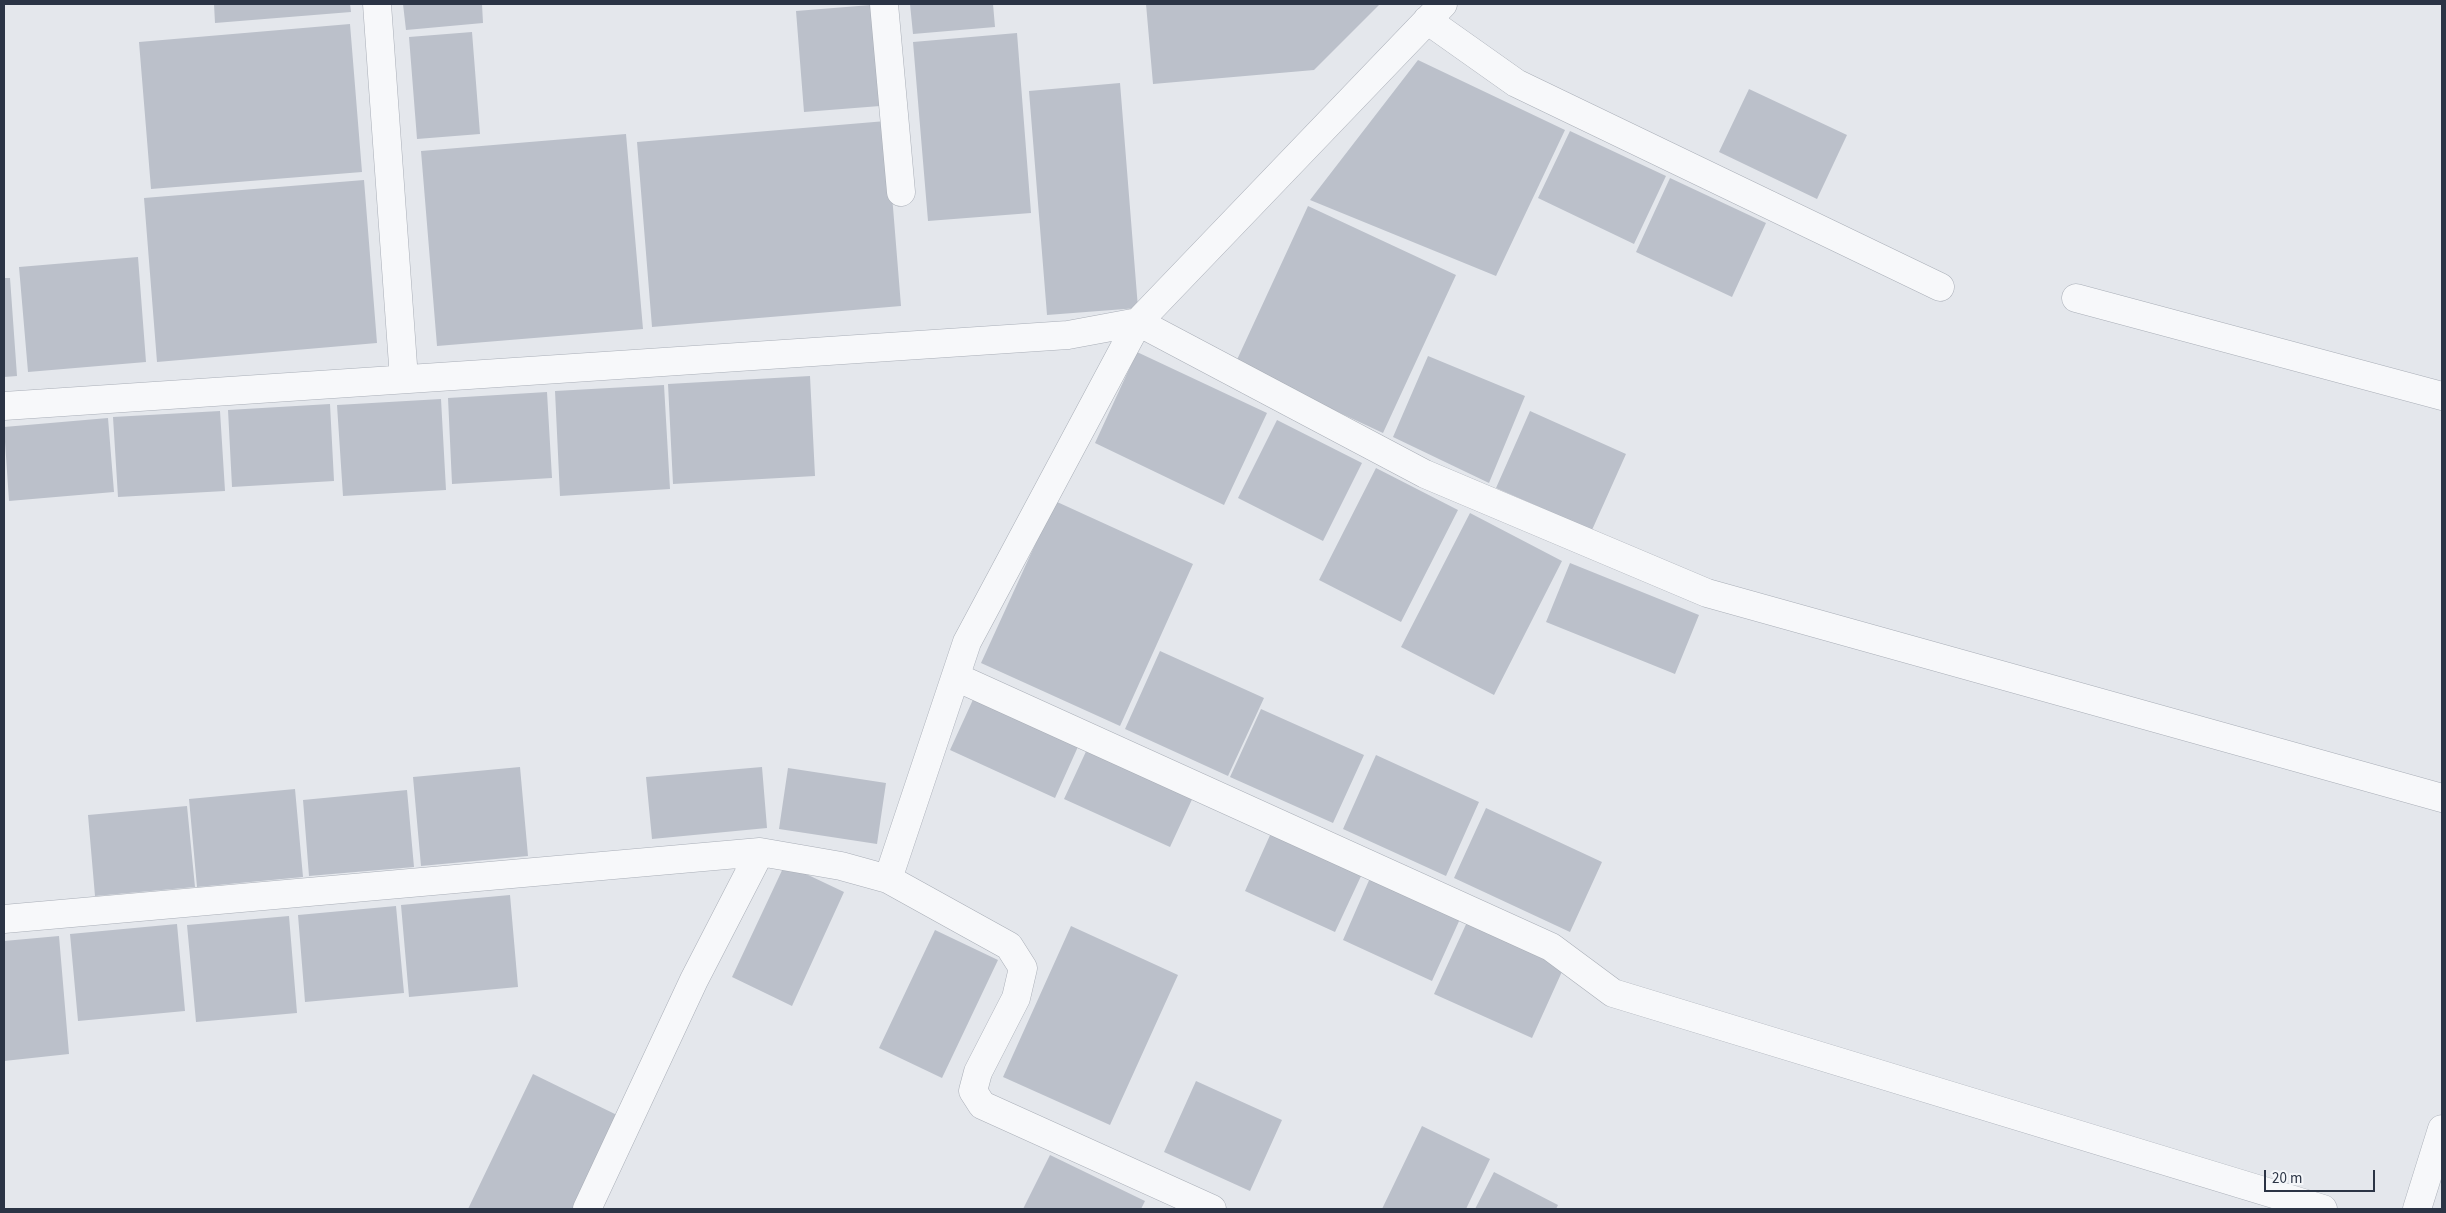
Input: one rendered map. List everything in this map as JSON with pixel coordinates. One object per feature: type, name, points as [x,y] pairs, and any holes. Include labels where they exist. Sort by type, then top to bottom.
[{"type":"street","points":[[377,4],[404,379]]},
{"type":"street","points":[[884,4],[900,192]]},
{"type":"street","points":[[888,879],[967,642],[1138,322],[1435,12],[1516,83],[1940,287]]},
{"type":"street","points":[[2076,298],[2442,396]]},
{"type":"street","points":[[4,406],[1068,335],[1138,322],[1425,474],[1707,593],[2442,798]]},
{"type":"street","points":[[956,677],[1551,947],[1613,993],[2323,1209]]},
{"type":"street","points":[[587,1209],[694,980],[760,852]]},
{"type":"street","points":[[4,919],[760,852],[841,866],[888,879],[1009,946],[1023,968],[1016,998],[978,1072],[973,1091],[982,1105],[1212,1209]]},
{"type":"street","points":[[2416,1209],[2442,1129]]},
{"type":"building","points":[[214,4],[350,4],[351,12],[215,23]]},
{"type":"building","points":[[403,4],[482,4],[483,23],[406,30]]},
{"type":"building","points":[[910,4],[993,4],[995,27],[913,34]]},
{"type":"building","points":[[1146,4],[1380,4],[1314,70],[1153,84]]},
{"type":"building","points":[[871,5],[880,106],[804,112],[796,11]]},
{"type":"building","points":[[350,24],[362,172],[151,189],[139,42]]},
{"type":"building","points":[[472,32],[480,134],[417,139],[409,37]]},
{"type":"building","points":[[1017,33],[1031,213],[928,221],[913,42]]},
{"type":"building","points":[[1418,60],[1565,130],[1496,276],[1310,200]]},
{"type":"building","points":[[1120,83],[1138,308],[1047,315],[1029,91]]},
{"type":"building","points":[[1749,89],[1847,135],[1817,199],[1719,152]]},
{"type":"building","points":[[886,121],[901,306],[652,327],[637,142]]},
{"type":"building","points":[[1570,131],[1666,176],[1634,244],[1538,198]]},
{"type":"building","points":[[626,134],[643,329],[437,346],[421,151]]},
{"type":"building","points":[[1670,178],[1766,223],[1732,297],[1636,252]]},
{"type":"building","points":[[364,180],[377,343],[157,362],[144,198]]},
{"type":"building","points":[[1308,206],[1456,275],[1383,433],[1235,364]]},
{"type":"building","points":[[138,257],[146,362],[28,372],[19,267]]},
{"type":"building","points":[[4,278],[10,278],[17,376],[4,377]]},
{"type":"building","points":[[1137,352],[1267,413],[1224,505],[1095,443]]},
{"type":"building","points":[[1428,356],[1525,396],[1489,483],[1393,437]]},
{"type":"building","points":[[810,376],[815,476],[673,484],[668,384]]},
{"type":"building","points":[[664,385],[670,489],[560,496],[555,391]]},
{"type":"building","points":[[547,392],[552,478],[452,484],[448,398]]},
{"type":"building","points":[[441,399],[446,490],[343,496],[337,405]]},
{"type":"building","points":[[330,404],[334,481],[232,487],[228,410]]},
{"type":"building","points":[[220,411],[225,491],[118,497],[113,417]]},
{"type":"building","points":[[1530,411],[1626,454],[1592,530],[1496,488]]},
{"type":"building","points":[[108,418],[114,492],[9,501],[4,427]]},
{"type":"building","points":[[1277,420],[1362,463],[1323,541],[1238,498]]},
{"type":"building","points":[[1376,468],[1458,510],[1401,622],[1319,580]]},
{"type":"building","points":[[1055,501],[1193,564],[1120,726],[981,663]]},
{"type":"building","points":[[1470,513],[1562,561],[1494,695],[1401,647]]},
{"type":"building","points":[[1570,563],[1699,615],[1675,674],[1546,622]]},
{"type":"building","points":[[1160,651],[1264,698],[1228,776],[1125,729]]},
{"type":"building","points":[[976,693],[1081,740],[1055,798],[950,750]]},
{"type":"building","points":[[1261,709],[1364,755],[1333,823],[1230,777]]},
{"type":"building","points":[[1089,745],[1195,793],[1170,847],[1064,799]]},
{"type":"building","points":[[1376,755],[1479,802],[1446,876],[1343,829]]},
{"type":"building","points":[[520,767],[528,856],[421,866],[413,777]]},
{"type":"building","points":[[762,767],[767,828],[652,839],[646,777]]},
{"type":"building","points":[[788,768],[886,783],[877,844],[779,829]]},
{"type":"building","points":[[295,789],[303,877],[197,887],[189,799]]},
{"type":"building","points":[[407,790],[414,867],[309,876],[303,800]]},
{"type":"building","points":[[187,806],[195,887],[95,896],[88,815]]},
{"type":"building","points":[[1486,808],[1602,862],[1570,932],[1454,878]]},
{"type":"building","points":[[1271,833],[1362,874],[1335,932],[1245,891]]},
{"type":"building","points":[[785,864],[844,892],[792,1006],[732,977]]},
{"type":"building","points":[[1370,878],[1460,919],[1432,981],[1343,940]]},
{"type":"building","points":[[510,895],[518,987],[409,997],[401,905]]},
{"type":"building","points":[[396,906],[404,993],[305,1002],[298,915]]},
{"type":"building","points":[[289,916],[297,1013],[196,1022],[187,925]]},
{"type":"building","points":[[1468,920],[1565,965],[1532,1038],[1434,994]]},
{"type":"building","points":[[177,924],[185,1011],[78,1021],[70,934]]},
{"type":"building","points":[[1071,926],[1178,975],[1110,1125],[1003,1077]]},
{"type":"building","points":[[935,930],[998,960],[942,1078],[879,1048]]},
{"type":"building","points":[[59,936],[69,1054],[4,1061],[4,941]]},
{"type":"building","points":[[533,1074],[619,1116],[574,1209],[468,1209]]},
{"type":"building","points":[[1196,1081],[1282,1120],[1250,1191],[1164,1152]]},
{"type":"building","points":[[1422,1126],[1490,1159],[1466,1209],[1382,1209]]},
{"type":"building","points":[[1050,1155],[1145,1201],[1141,1209],[1023,1209]]},
{"type":"building","points":[[1494,1172],[1558,1205],[1556,1209],[1475,1209]]}]
